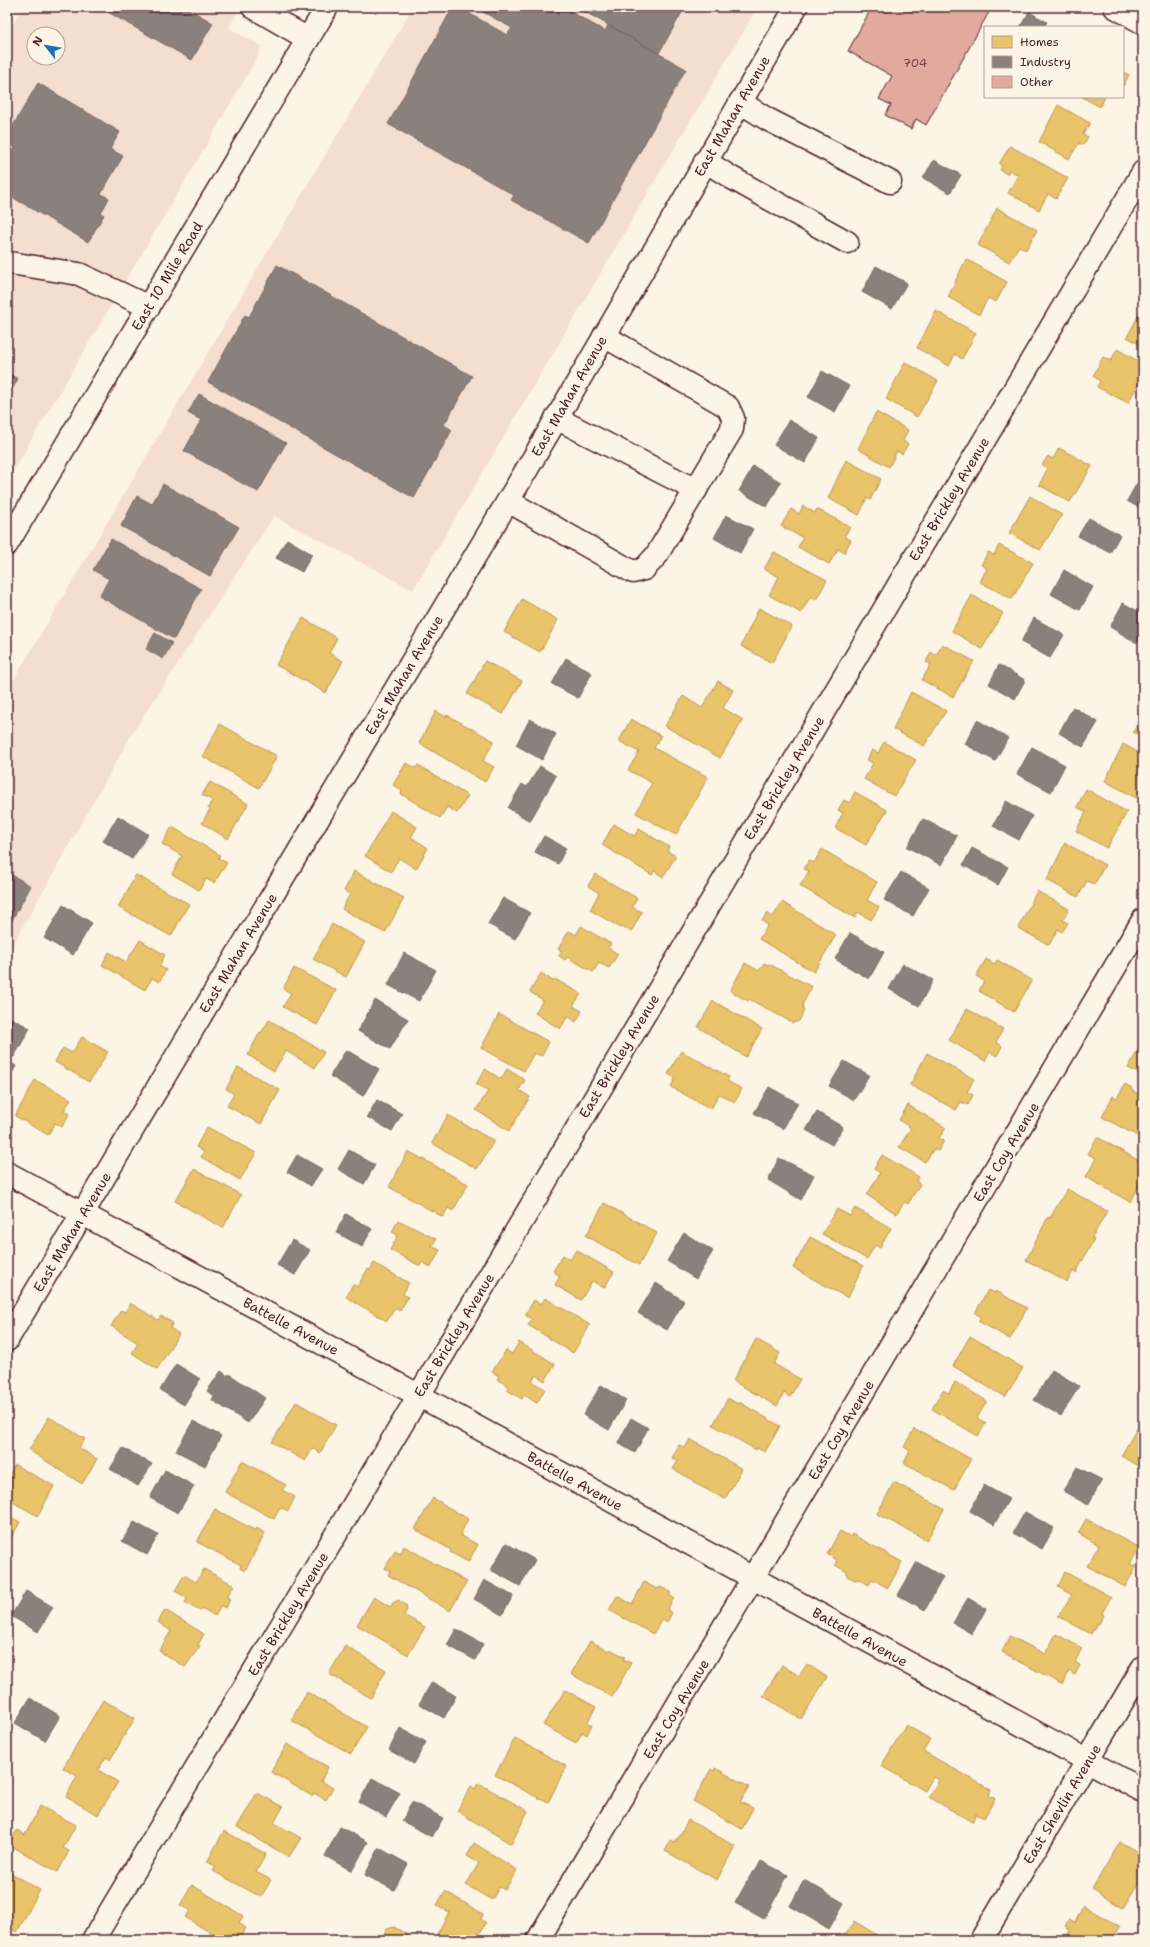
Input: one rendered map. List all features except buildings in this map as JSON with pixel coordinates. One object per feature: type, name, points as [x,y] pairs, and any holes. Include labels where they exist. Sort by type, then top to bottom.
[{"type":"street","points":[[253,7],[308,39]]},
{"type":"street","name":"East 10 Mile Road","points":[[7,544],[327,7]]},
{"type":"street","name":"East Mahan Avenue","points":[[7,1340],[508,501],[796,7]]},
{"type":"street","points":[[1115,7],[1143,23]]},
{"type":"street","points":[[740,102],[767,119],[890,182]]},
{"type":"street","points":[[705,161],[732,178],[847,242]]},
{"type":"street","name":"East Brickley Avenue","points":[[93,1940],[1143,172]]},
{"type":"street","points":[[10,263],[79,274],[148,307]]},
{"type":"street","points":[[508,501],[633,572],[644,569],[656,556],[732,429],[733,418],[728,407],[604,336]]},
{"type":"street","points":[[556,418],[696,490]]},
{"type":"street","name":"East Coy Avenue","points":[[538,1940],[1143,920]]},
{"type":"street","name":"Battelle Avenue","points":[[7,1173],[82,1215],[418,1395],[1143,1791]]},
{"type":"street","name":"East Shevlin Avenue","points":[[981,1940],[1143,1667]]},
{"type":"shaded area","points":[[23,7],[241,7],[229,28],[261,46],[258,56],[7,481],[7,34]]},
{"type":"shaded area","points":[[413,7],[758,7],[413,590],[274,516],[132,734],[7,955],[7,691]]}]
